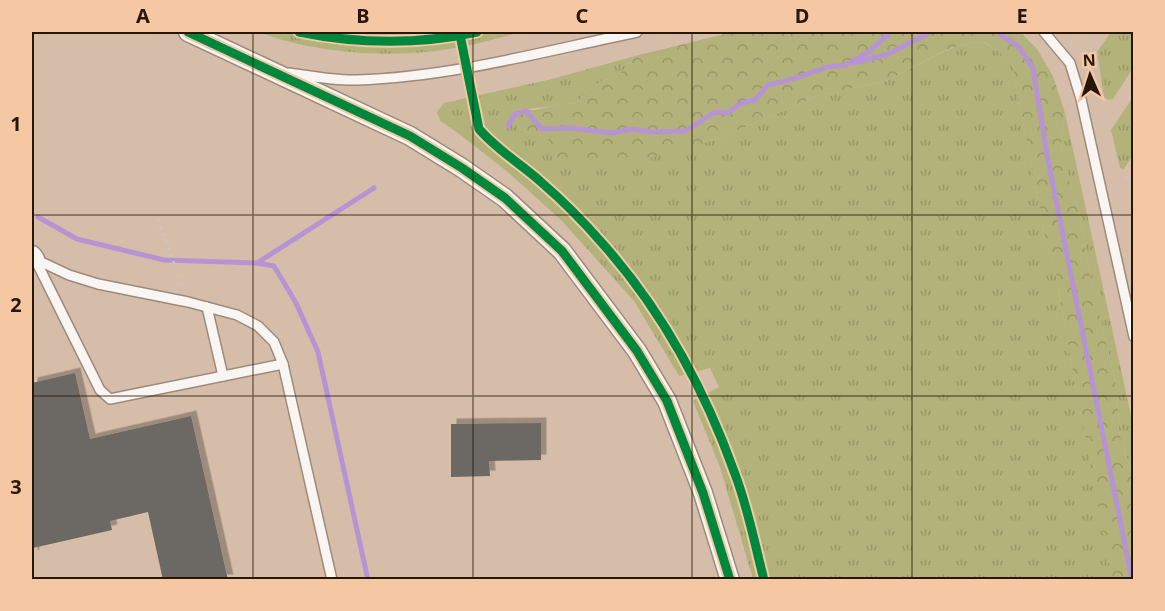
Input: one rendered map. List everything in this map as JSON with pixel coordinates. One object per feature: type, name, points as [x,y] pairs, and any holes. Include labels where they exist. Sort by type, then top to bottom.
[{"type":"street","points":[[188,32],[410,136],[505,198],[562,250],[637,351],[667,401],[703,493],[730,579]]},
{"type":"lane","points":[[272,71],[355,80],[405,77],[638,32]]},
{"type":"lane","points":[[1044,32],[1070,63],[1081,99],[1134,337]]},
{"type":"lane","points":[[33,257],[69,275],[98,284],[237,315],[258,326],[274,342],[283,364],[332,579]]},
{"type":"lane","points":[[33,257],[100,390],[110,399],[283,364]]},
{"type":"lane","points":[[207,308],[223,376]]},
{"type":"path","points":[[1126,177],[1134,181]]},
{"type":"path","points":[[158,219],[180,280]]},
{"type":"green space","points":[[259,32],[513,32],[514,34],[455,48],[382,54],[330,50]]},
{"type":"green space","points":[[733,32],[1020,32],[1037,49],[1053,76],[1065,113],[1061,136],[1062,156],[1081,219],[1086,255],[1117,390],[1119,432],[1133,477],[1133,579],[1113,579],[1056,274],[1047,248],[1012,64],[997,50],[984,42],[948,49],[886,81],[817,96],[715,140],[638,161],[553,163],[548,138],[520,129],[513,109],[535,110],[560,104],[577,103],[587,91],[602,81],[618,76],[635,56]]},
{"type":"green space","points":[[1111,32],[1133,32],[1133,68],[1113,99],[1109,100],[1104,97],[1097,52]]},
{"type":"green space","points":[[983,42],[997,50],[1012,64],[1047,248],[1056,274],[1113,579],[781,580],[780,577],[753,579],[720,467],[693,401],[719,387],[710,368],[679,376],[634,301],[562,221],[509,173],[440,121],[437,112],[444,103],[552,79],[635,56],[618,76],[602,81],[587,91],[577,103],[513,109],[520,129],[548,138],[715,140],[817,96],[886,81],[949,49]]},
{"type":"green space","points":[[1133,97],[1133,155],[1124,169],[1120,168],[1111,130]]},
{"type":"green space","points":[[1065,113],[1133,425],[1133,477],[1119,432],[1117,390],[1086,255],[1081,219],[1062,156],[1061,136]]},
{"type":"building","points":[[75,373],[90,439],[191,416],[228,580],[163,580],[148,512],[110,521],[112,530],[33,548],[34,555],[32,556],[32,383]]},
{"type":"building","points":[[541,423],[541,460],[489,461],[490,476],[451,477],[451,424]]},
{"type":"waterway","points":[[508,126],[515,114],[526,111],[542,129],[571,128],[612,133],[631,129],[653,132],[685,131],[715,112],[728,113],[741,103],[755,100],[768,85],[827,67],[846,65],[867,53],[891,32]]},
{"type":"waterway","points":[[854,63],[888,54],[931,32]]},
{"type":"waterway","points":[[996,32],[1018,46],[1033,68],[1047,155],[1132,580]]},
{"type":"waterway","points":[[38,217],[77,239],[164,260],[257,263],[374,188]]},
{"type":"waterway","points":[[257,263],[274,266],[296,303],[318,352],[368,580]]},
{"type":"cycle path","points":[[188,32],[410,136],[505,198],[562,251],[637,351],[667,401],[703,493],[730,580]]},
{"type":"cycle path","points":[[299,32],[365,41],[410,41],[477,32]]},
{"type":"cycle path","points":[[460,35],[479,129],[493,144],[557,196],[595,235],[644,296],[680,352],[710,412],[740,487],[764,580]]}]
